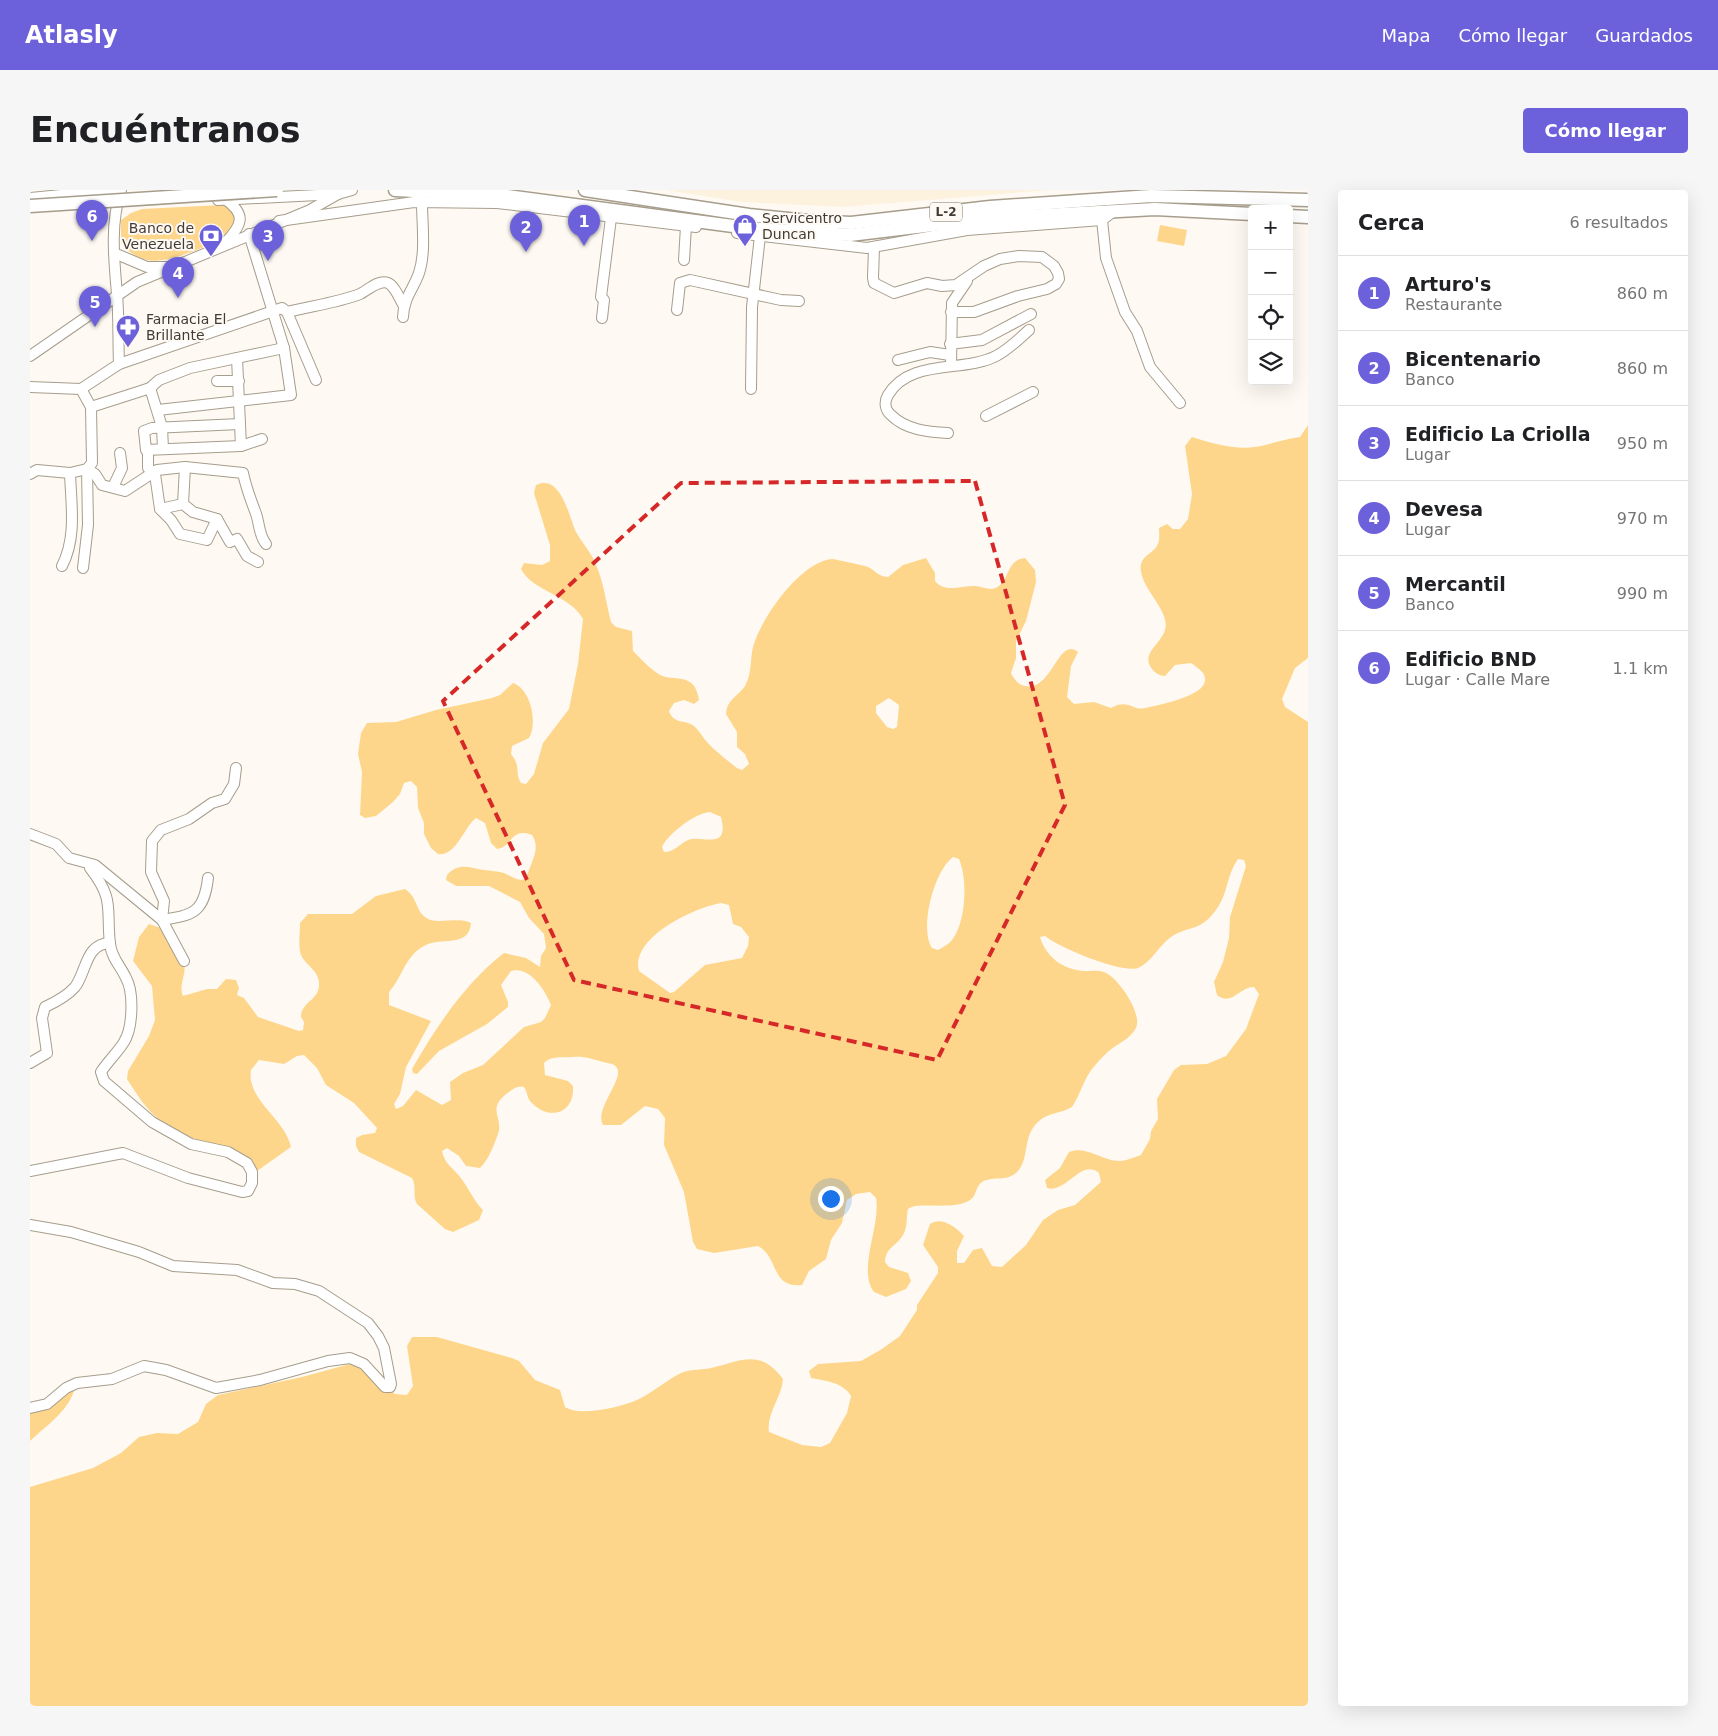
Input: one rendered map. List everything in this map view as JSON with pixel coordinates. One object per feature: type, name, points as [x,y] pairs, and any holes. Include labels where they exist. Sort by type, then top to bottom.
[{"type":"main road","points":[[30,202],[212,190]]},
{"type":"main road","points":[[30,207],[277,190]]},
{"type":"main road","name":"L-2","points":[[395,190],[508,196],[748,228],[850,236],[991,218],[1114,211],[1155,209],[1248,214]]},
{"type":"main road","name":"L-2","points":[[585,190],[749,215],[808,222],[851,223],[990,207],[1151,196],[1308,200]]},
{"type":"main road","points":[[1293,216],[1308,217]]},
{"type":"street","points":[[30,198],[113,190]]},
{"type":"street","points":[[119,364],[117,294],[113,264],[116,205],[120,190]]},
{"type":"street","points":[[30,207],[225,200],[338,194],[352,190]]},
{"type":"street","points":[[30,356],[117,294],[169,267],[310,210],[338,194]]},
{"type":"street","points":[[225,200],[238,209],[240,213],[240,221],[225,244]]},
{"type":"street","points":[[280,221],[422,202],[496,203],[867,248],[967,230],[1102,220],[1114,211]]},
{"type":"street","points":[[403,317],[408,293],[419,274],[422,261],[422,202]]},
{"type":"street","points":[[602,318],[604,300],[601,297],[611,218]]},
{"type":"street","points":[[1102,220],[1106,258],[1124,312],[1137,331],[1150,367],[1180,403]]},
{"type":"street","points":[[684,260],[686,226]]},
{"type":"street","points":[[158,410],[291,395],[284,348],[274,310],[249,234]]},
{"type":"street","points":[[751,389],[753,293],[760,236]]},
{"type":"street","points":[[874,247],[874,283],[894,293],[927,283],[939,286],[956,285],[984,266],[1000,259],[1032,255],[1042,258],[1054,266],[1059,280],[1047,289],[1018,296],[974,312],[952,308]]},
{"type":"street","points":[[114,253],[147,267],[169,267]]},
{"type":"street","points":[[952,308],[959,291],[974,273]]},
{"type":"street","points":[[677,310],[678,288],[684,280],[781,300],[799,301]]},
{"type":"street","points":[[287,312],[360,294],[378,284],[386,282],[391,284],[404,306]]},
{"type":"street","points":[[939,286],[948,294],[952,308],[951,366]]},
{"type":"street","points":[[30,387],[81,388],[119,364],[282,308],[287,312],[316,380]]},
{"type":"street","points":[[898,360],[982,340],[1031,314]]},
{"type":"street","points":[[948,433],[912,428],[894,418],[887,412],[886,404],[892,389],[911,374],[996,356],[1029,330]]},
{"type":"street","points":[[91,407],[150,388],[159,380],[190,368],[284,348]]},
{"type":"street","points":[[237,358],[242,446]]},
{"type":"street","points":[[218,381],[239,381]]},
{"type":"street","points":[[30,474],[37,470],[46,469],[70,473],[87,469],[92,463],[91,407],[81,388]]},
{"type":"street","points":[[150,388],[162,427],[162,449]]},
{"type":"street","points":[[986,416],[1033,392]]},
{"type":"street","points":[[217,519],[207,540],[180,534],[171,520],[160,509],[152,471],[148,468],[148,450],[146,450],[144,431],[162,427],[240,424]]},
{"type":"street","points":[[148,450],[242,446],[262,439]]},
{"type":"street","points":[[113,487],[122,468],[120,453]]},
{"type":"street","points":[[87,469],[95,474],[102,484],[125,491],[152,471],[185,467],[243,473],[250,501],[255,511],[260,536],[266,544]]},
{"type":"street","points":[[183,504],[185,467]]},
{"type":"street","points":[[83,568],[88,524],[87,469]]},
{"type":"street","points":[[62,566],[68,554],[72,529],[70,473]]},
{"type":"street","points":[[160,509],[183,504]]},
{"type":"street","points":[[183,504],[193,512],[217,519],[230,542],[237,539],[247,556],[258,562]]},
{"type":"street","points":[[162,920],[164,901],[151,872],[152,841],[161,830],[189,819],[212,804],[225,799],[234,784],[236,768]]},
{"type":"street","points":[[30,834],[56,844],[69,858],[95,865],[162,920],[184,961]]},
{"type":"street","points":[[30,1170],[122,1153],[188,1178],[242,1192],[248,1191],[252,1183],[252,1172],[246,1163],[221,1150],[190,1144],[160,1126],[104,1081],[101,1072],[125,1041],[132,992],[126,977],[115,963],[110,943],[110,909],[100,882],[90,868],[91,865]]},
{"type":"street","points":[[162,920],[187,916],[196,912],[204,901],[208,878]]},
{"type":"street","points":[[30,1063],[47,1053],[42,1018],[45,1008],[68,995],[76,985],[90,953],[96,946],[110,943]]},
{"type":"street","points":[[30,1408],[47,1404],[66,1388],[77,1383],[112,1379],[144,1366],[166,1370],[216,1388],[260,1380],[328,1361],[350,1358],[364,1364],[385,1387],[390,1387],[391,1384],[384,1348],[368,1323],[319,1291],[295,1284],[273,1284],[237,1270],[173,1266],[130,1249],[71,1232],[33,1225]]},
{"type":"highlighted area","points":[[975,481],[1065,805],[937,1060],[574,980],[443,701],[681,483]]},
{"type":"shaded area","points":[[666,190],[1050,190],[843,207],[742,202]]},
{"type":"shaded area","points":[[228,206],[235,212],[234,223],[228,233],[213,243],[189,253],[165,260],[147,260],[133,254],[121,243],[121,220],[131,213],[142,209]]},
{"type":"shaded area","points":[[1160,225],[1187,230],[1184,246],[1157,241]]},
{"type":"shaded area","points":[[1308,425],[1308,658],[1295,668],[1282,699],[1285,707],[1308,722],[1308,1706],[30,1706],[30,1487],[93,1468],[121,1453],[139,1437],[157,1433],[178,1434],[198,1422],[206,1404],[218,1395],[302,1377],[361,1361],[395,1394],[407,1395],[413,1386],[407,1346],[412,1337],[437,1337],[519,1361],[535,1380],[560,1390],[565,1407],[581,1411],[602,1410],[632,1402],[685,1372],[711,1368],[741,1360],[758,1360],[775,1369],[783,1379],[770,1419],[769,1432],[802,1445],[821,1447],[830,1443],[847,1413],[851,1396],[848,1391],[839,1385],[811,1378],[809,1371],[818,1364],[861,1361],[900,1336],[938,1273],[938,1267],[923,1245],[930,1224],[939,1221],[943,1222],[953,1226],[964,1236],[957,1251],[957,1263],[964,1263],[973,1250],[982,1248],[992,1266],[1002,1267],[1026,1245],[1043,1220],[1058,1210],[1075,1205],[1101,1182],[1099,1173],[1086,1170],[1061,1186],[1047,1188],[1045,1180],[1060,1168],[1069,1152],[1076,1150],[1089,1152],[1114,1161],[1121,1161],[1141,1155],[1158,1119],[1157,1099],[1174,1070],[1181,1065],[1207,1064],[1226,1056],[1246,1029],[1259,994],[1254,987],[1227,999],[1222,998],[1217,995],[1214,982],[1223,962],[1229,938],[1230,917],[1246,866],[1244,860],[1238,859],[1234,865],[1224,895],[1212,915],[1201,924],[1171,937],[1147,962],[1138,968],[1130,969],[1105,963],[1076,953],[1045,936],[1040,937],[1046,951],[1063,965],[1077,970],[1102,971],[1110,975],[1122,988],[1133,1005],[1136,1014],[1136,1028],[1128,1038],[1108,1052],[1092,1069],[1072,1107],[1046,1116],[1033,1128],[1022,1165],[1014,1175],[982,1182],[972,1198],[963,1203],[946,1206],[919,1206],[908,1209],[904,1233],[887,1253],[885,1262],[889,1267],[908,1273],[911,1281],[906,1289],[886,1297],[874,1292],[869,1283],[868,1260],[877,1209],[876,1198],[870,1192],[856,1194],[847,1200],[842,1223],[831,1240],[826,1259],[809,1271],[802,1285],[792,1285],[785,1282],[776,1271],[765,1251],[758,1246],[714,1253],[697,1249],[693,1242],[684,1192],[664,1145],[665,1118],[658,1109],[645,1106],[621,1125],[603,1125],[601,1118],[603,1110],[618,1076],[618,1069],[613,1064],[581,1057],[557,1057],[547,1060],[544,1063],[545,1075],[568,1081],[573,1086],[570,1103],[565,1109],[552,1113],[537,1108],[530,1101],[524,1087],[514,1088],[498,1103],[498,1134],[489,1156],[480,1168],[466,1166],[459,1156],[447,1148],[442,1151],[447,1162],[483,1210],[479,1220],[453,1232],[445,1229],[417,1204],[412,1178],[359,1152],[356,1146],[356,1138],[375,1133],[377,1128],[354,1103],[326,1085],[317,1068],[304,1055],[297,1056],[284,1064],[259,1060],[251,1070],[251,1081],[254,1091],[282,1127],[291,1147],[257,1171],[235,1154],[178,1132],[160,1120],[146,1107],[127,1079],[128,1071],[149,1036],[155,1020],[152,986],[133,961],[139,937],[149,924],[161,928],[184,963],[181,988],[183,996],[207,989],[217,989],[226,979],[236,980],[239,988],[237,995],[244,998],[258,1017],[299,1031],[303,1030],[302,1012],[316,994],[319,985],[315,972],[303,959],[300,952],[300,923],[308,914],[352,914],[376,896],[405,889],[412,896],[419,911],[430,920],[459,920],[471,923],[469,931],[465,936],[459,939],[431,943],[412,955],[389,992],[389,1005],[431,1021],[406,1067],[400,1094],[394,1104],[396,1109],[403,1106],[416,1090],[442,1105],[451,1100],[450,1082],[463,1073],[483,1065],[524,1027],[541,1022],[545,1018],[551,1005],[541,986],[524,972],[518,970],[511,971],[501,985],[508,1002],[508,1007],[487,1024],[439,1051],[417,1074],[413,1073],[412,1069],[431,1037],[453,1006],[477,977],[504,953],[526,958],[540,967],[541,956],[546,948],[544,934],[529,918],[520,902],[489,886],[456,886],[446,880],[447,875],[451,871],[460,867],[501,872],[519,880],[526,879],[534,857],[535,840],[532,835],[519,834],[515,835],[506,845],[497,849],[491,843],[485,823],[476,818],[450,851],[438,854],[431,848],[424,834],[424,823],[418,808],[417,787],[411,781],[404,783],[400,794],[376,816],[365,818],[360,815],[362,772],[358,754],[361,733],[367,723],[396,722],[436,710],[492,698],[500,695],[513,683],[519,686],[528,699],[533,716],[533,724],[529,738],[512,746],[511,754],[516,763],[521,783],[526,784],[534,774],[543,743],[569,709],[578,664],[583,619],[569,604],[534,583],[521,569],[524,563],[542,565],[550,561],[550,545],[534,493],[536,485],[545,483],[552,485],[563,498],[576,532],[592,556],[599,572],[611,622],[616,627],[632,631],[633,651],[660,675],[689,681],[697,691],[699,700],[694,704],[684,700],[674,703],[669,711],[671,715],[677,720],[694,726],[713,748],[742,770],[749,764],[745,754],[737,747],[737,732],[726,714],[729,704],[748,679],[753,647],[757,635],[773,607],[795,581],[820,562],[832,559],[865,566],[881,576],[888,577],[903,565],[926,558],[935,573],[935,581],[939,585],[949,588],[976,586],[991,589],[996,588],[1003,582],[1015,562],[1025,558],[1035,570],[1036,582],[1026,621],[1016,641],[1016,658],[1011,673],[1018,683],[1025,686],[1034,686],[1042,681],[1065,651],[1071,649],[1078,652],[1071,666],[1067,697],[1074,704],[1094,702],[1111,708],[1126,704],[1137,708],[1145,708],[1184,698],[1194,693],[1202,687],[1205,681],[1203,673],[1191,663],[1175,665],[1165,676],[1156,673],[1149,664],[1148,659],[1152,649],[1163,635],[1166,622],[1141,573],[1142,561],[1158,544],[1159,528],[1167,524],[1173,529],[1180,529],[1188,519],[1192,494],[1185,446],[1192,437],[1217,444],[1244,448],[1300,437]],"holes":[[[889,698],[899,705],[897,727],[893,729],[887,727],[876,713],[876,706]],[[710,812],[721,817],[723,828],[718,838],[688,840],[674,849],[664,852],[662,847],[670,836],[690,820]],[[953,857],[959,859],[964,878],[963,912],[957,932],[950,942],[938,950],[932,948],[928,939],[928,914],[935,887],[946,864]],[[721,903],[729,905],[733,924],[741,927],[749,937],[748,946],[742,958],[705,965],[674,992],[670,993],[639,971],[639,958],[644,947],[654,936],[682,917]]]},
{"type":"shaded area","points":[[71,1389],[74,1391],[66,1406],[30,1441],[30,1405]]},
{"type":"place","name":"Edificio BND","points":[[92,241]]},
{"type":"place","name":"Arturo's","points":[[584,246]]},
{"type":"place","name":"Servicentro Duncan","points":[[745,247]]},
{"type":"place","name":"Bicentenario","points":[[526,252]]},
{"type":"place","name":"Banco de Venezuela","points":[[211,257]]},
{"type":"place","name":"Edificio La Criolla","points":[[268,261]]},
{"type":"place","name":"Devesa","points":[[178,298]]},
{"type":"place","name":"Mercantil","points":[[95,327]]},
{"type":"place","name":"Farmacia El Brillante","points":[[128,348]]}]
